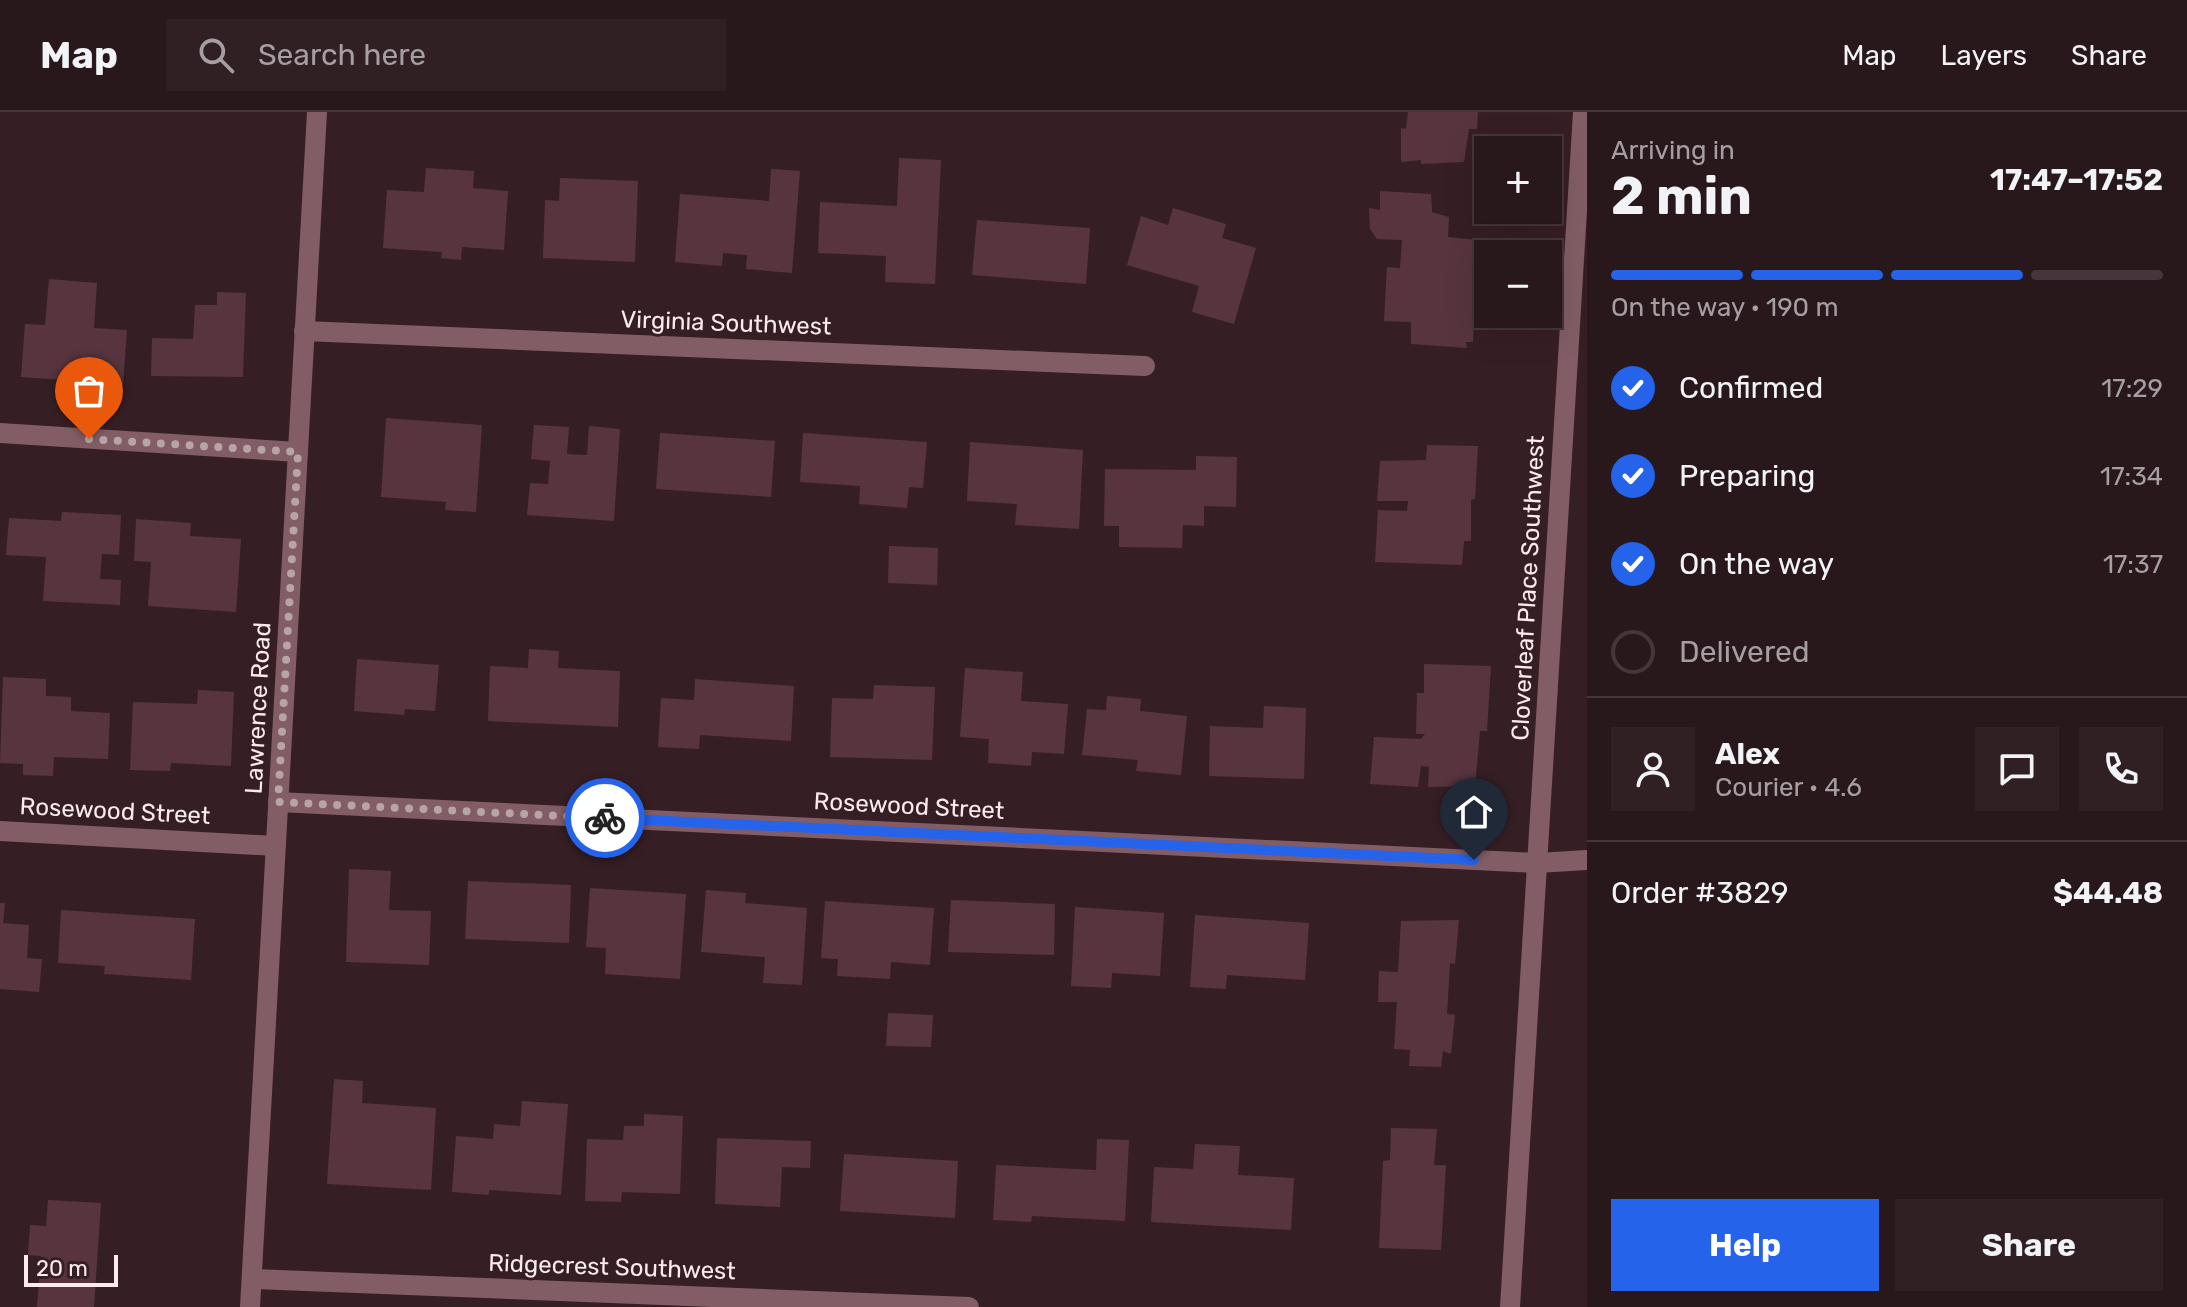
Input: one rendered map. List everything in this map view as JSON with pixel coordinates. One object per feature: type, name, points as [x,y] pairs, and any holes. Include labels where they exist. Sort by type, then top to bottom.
[{"type":"street","name":"Lawrence Road","points":[[250,1307],[317,112]]},
{"type":"street","name":"Cloverleaf Place Southwest","points":[[1510,1307],[1583,112]]},
{"type":"street","name":"Virginia Southwest","points":[[304,331],[1145,366]]},
{"type":"street","points":[[0,433],[298,452]]},
{"type":"street","name":"Rosewood Street","points":[[278,802],[1537,863],[1587,860]]},
{"type":"street","name":"Rosewood Street","points":[[0,831],[276,846]]},
{"type":"street","name":"Ridgecrest Southwest","points":[[252,1279],[969,1307]]},
{"type":"building","points":[[1408,112],[1478,112],[1477,129],[1469,129],[1464,162],[1401,162],[1401,128],[1406,129]]},
{"type":"building","points":[[899,158],[941,160],[935,284],[885,282],[886,256],[818,253],[820,202],[897,206]]},
{"type":"building","points":[[426,168],[474,171],[473,188],[508,191],[504,250],[462,247],[461,260],[441,258],[442,252],[383,248],[387,190],[424,192]]},
{"type":"building","points":[[771,169],[800,171],[792,273],[746,269],[747,255],[723,253],[722,266],[675,262],[680,194],[769,201]]},
{"type":"building","points":[[560,178],[638,181],[635,262],[543,258],[545,200],[559,201]]},
{"type":"building","points":[[1380,191],[1431,194],[1432,212],[1449,217],[1448,237],[1477,240],[1474,240],[1473,342],[1466,342],[1467,348],[1411,344],[1411,322],[1384,321],[1387,267],[1400,268],[1402,240],[1377,239],[1370,229],[1369,208],[1380,210]]},
{"type":"building","points":[[1173,208],[1226,224],[1222,238],[1256,248],[1234,324],[1192,312],[1199,286],[1127,265],[1141,216],[1168,225]]},
{"type":"building","points":[[977,220],[1090,228],[1086,284],[972,275]]},
{"type":"building","points":[[49,279],[97,283],[94,328],[127,330],[123,384],[21,377],[25,324],[45,325]]},
{"type":"building","points":[[217,292],[246,293],[243,377],[151,376],[152,338],[193,339],[195,305],[217,305]]},
{"type":"building","points":[[386,418],[482,425],[476,512],[445,510],[446,502],[381,497]]},
{"type":"building","points":[[534,425],[569,427],[567,454],[587,455],[589,426],[620,429],[614,521],[527,515],[530,483],[548,484],[550,461],[531,459]]},
{"type":"building","points":[[660,433],[775,441],[771,497],[656,489]]},
{"type":"building","points":[[803,433],[927,442],[923,488],[909,487],[907,508],[859,504],[860,486],[800,482]]},
{"type":"building","points":[[970,442],[1083,450],[1079,529],[1015,525],[1017,504],[967,501]]},
{"type":"building","points":[[1427,445],[1478,446],[1475,499],[1471,500],[1471,541],[1464,541],[1462,565],[1375,562],[1378,510],[1407,511],[1408,501],[1377,501],[1380,461],[1426,460]]},
{"type":"building","points":[[1196,456],[1237,457],[1236,507],[1204,506],[1204,526],[1183,525],[1182,548],[1119,547],[1119,526],[1104,526],[1105,469],[1196,470]]},
{"type":"building","points":[[62,512],[121,515],[119,555],[102,554],[100,579],[121,580],[120,605],[43,601],[46,557],[6,555],[9,518],[61,521]]},
{"type":"building","points":[[136,519],[191,523],[190,536],[241,539],[236,612],[148,606],[151,562],[134,561]]},
{"type":"building","points":[[889,546],[938,548],[937,585],[888,583]]},
{"type":"building","points":[[529,649],[559,651],[558,668],[620,671],[618,727],[488,721],[490,666],[528,668]]},
{"type":"building","points":[[357,659],[439,665],[435,711],[405,709],[404,715],[354,711]]},
{"type":"building","points":[[1424,664],[1491,666],[1487,731],[1480,731],[1475,786],[1428,787],[1429,767],[1421,766],[1418,787],[1370,784],[1374,737],[1421,739],[1425,734],[1416,734],[1417,693],[1424,693]]},
{"type":"building","points":[[965,668],[1023,672],[1021,701],[1068,704],[1064,754],[1032,752],[1031,766],[988,763],[989,739],[960,737]]},
{"type":"building","points":[[3,677],[46,679],[46,696],[71,697],[71,711],[110,713],[108,759],[54,757],[53,776],[23,775],[23,764],[0,763]]},
{"type":"building","points":[[695,679],[794,686],[791,741],[700,735],[699,749],[658,747],[661,698],[694,700]]},
{"type":"building","points":[[874,685],[935,687],[932,760],[830,757],[832,698],[873,699]]},
{"type":"building","points":[[198,690],[234,692],[231,766],[171,763],[170,771],[130,770],[133,702],[197,704]]},
{"type":"building","points":[[1107,696],[1141,699],[1140,711],[1187,716],[1181,775],[1136,771],[1138,760],[1082,755],[1087,709],[1106,710]]},
{"type":"building","points":[[1264,706],[1306,708],[1304,779],[1209,776],[1210,726],[1263,728]]},
{"type":"building","points":[[349,869],[391,871],[389,910],[431,911],[429,965],[346,962]]},
{"type":"building","points":[[468,881],[571,885],[569,943],[465,939]]},
{"type":"building","points":[[590,888],[686,894],[680,979],[605,974],[606,948],[586,947]]},
{"type":"building","points":[[706,890],[746,893],[745,903],[807,908],[802,985],[763,983],[765,957],[701,952]]},
{"type":"building","points":[[951,900],[1055,904],[1054,955],[948,952]]},
{"type":"building","points":[[825,901],[934,908],[930,965],[891,962],[890,979],[837,976],[838,959],[821,958]]},
{"type":"building","points":[[0,903],[5,903],[3,923],[29,925],[27,958],[42,959],[39,992],[0,989]]},
{"type":"building","points":[[1075,907],[1164,913],[1160,976],[1112,973],[1111,988],[1071,986]]},
{"type":"building","points":[[61,910],[195,919],[191,980],[104,974],[105,966],[58,963]]},
{"type":"building","points":[[1195,915],[1309,923],[1305,980],[1227,975],[1226,989],[1190,987]]},
{"type":"building","points":[[1459,920],[1455,964],[1450,963],[1447,1014],[1455,1015],[1451,1054],[1443,1051],[1441,1067],[1409,1066],[1410,1050],[1394,1049],[1397,1002],[1378,1002],[1379,971],[1398,972],[1401,921]]},
{"type":"building","points":[[888,1013],[933,1015],[931,1047],[886,1046]]},
{"type":"building","points":[[334,1079],[363,1081],[362,1103],[436,1108],[431,1190],[327,1184]]},
{"type":"building","points":[[522,1101],[568,1104],[561,1195],[489,1190],[489,1195],[452,1192],[456,1136],[493,1139],[494,1124],[520,1126]]},
{"type":"building","points":[[644,1114],[683,1116],[680,1194],[622,1192],[621,1202],[585,1201],[587,1139],[623,1140],[624,1126],[644,1126]]},
{"type":"building","points":[[1391,1128],[1437,1129],[1434,1165],[1446,1165],[1441,1250],[1379,1248],[1383,1161],[1390,1160]]},
{"type":"building","points":[[717,1138],[811,1141],[810,1168],[782,1167],[780,1207],[715,1204]]},
{"type":"building","points":[[1097,1139],[1129,1140],[1125,1221],[1032,1216],[1031,1222],[993,1220],[996,1165],[1096,1170]]},
{"type":"building","points":[[1195,1144],[1240,1146],[1238,1175],[1294,1178],[1291,1230],[1151,1222],[1154,1167],[1193,1169]]},
{"type":"building","points":[[844,1154],[958,1161],[955,1218],[840,1211]]},
{"type":"building","points":[[48,1200],[101,1203],[94,1307],[37,1307],[41,1256],[28,1255],[30,1225],[46,1226]]},
{"type":"way so far","points":[[89,439],[298,452],[278,802],[605,818]]},
{"type":"route","points":[[605,818],[1474,860]]}]
